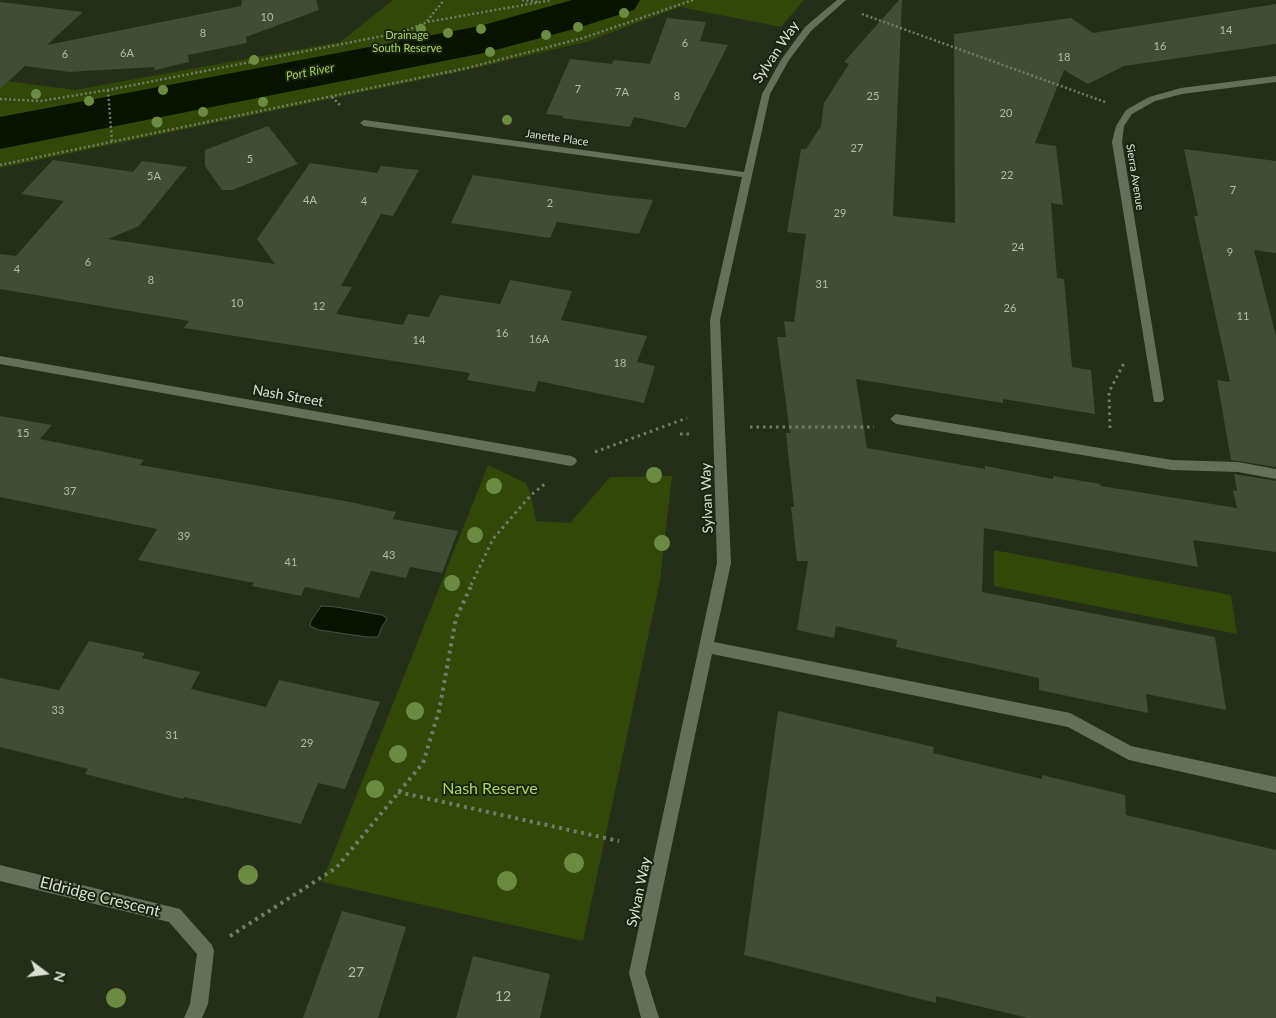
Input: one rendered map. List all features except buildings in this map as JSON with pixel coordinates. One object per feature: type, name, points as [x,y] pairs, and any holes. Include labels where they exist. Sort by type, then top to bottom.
[{"type":"street","name":"Sylvan Way","points":[[650,1018],[637,973],[724,564],[715,320],[766,94],[786,60],[808,29],[842,0]]},
{"type":"street","points":[[1129,112],[1152,99],[1182,91],[1276,78]]},
{"type":"street","name":"Sierra Avenue","points":[[1129,112],[1120,126],[1117,142],[1158,400]]},
{"type":"street","name":"Janette Place","points":[[364,123],[747,175]]},
{"type":"street","name":"Nash Street","points":[[0,360],[571,461]]},
{"type":"street","points":[[898,419],[1172,465],[1238,467],[1276,474]]},
{"type":"street","points":[[707,647],[1070,720],[1129,753],[1276,785]]},
{"type":"street","name":"Eldridge Crescent","points":[[0,873],[174,915],[206,951]]},
{"type":"street","points":[[193,1018],[198,1004],[206,951]]},
{"type":"path","points":[[427,22],[444,0]]},
{"type":"path","points":[[522,0],[544,2]]},
{"type":"path","points":[[0,99],[42,101],[108,90],[403,32],[427,22],[552,0]]},
{"type":"path","points":[[0,165],[467,68],[583,38],[693,0]]},
{"type":"path","points":[[855,11],[1129,112]]},
{"type":"path","points":[[108,90],[112,142]]},
{"type":"path","points":[[331,96],[340,105]]},
{"type":"path","points":[[1112,456],[1109,392],[1124,365],[1123,356]]},
{"type":"path","points":[[571,461],[687,418]]},
{"type":"path","points":[[750,427],[880,427],[898,419]]},
{"type":"path","points":[[206,951],[336,868],[424,763],[439,711],[456,618],[493,539],[531,495]]},
{"type":"path","points":[[398,792],[620,841]]},
{"type":"green space","name":"Drainage South Reserve","points":[[393,0],[804,0],[781,27],[680,7],[586,42],[454,73],[0,168],[0,80],[75,90],[340,42]]},
{"type":"green space","name":"Nash Reserve","points":[[488,465],[526,483],[531,495],[536,521],[570,523],[610,477],[672,476],[660,581],[583,941],[322,882]]},
{"type":"green space","points":[[994,550],[1231,595],[1237,634],[994,586]]},
{"type":"shaded area","points":[[321,606],[382,615],[387,618],[378,637],[319,630],[310,626],[311,621]]},
{"type":"waterway","name":"Port River","points":[[0,133],[484,39],[618,0]]}]
